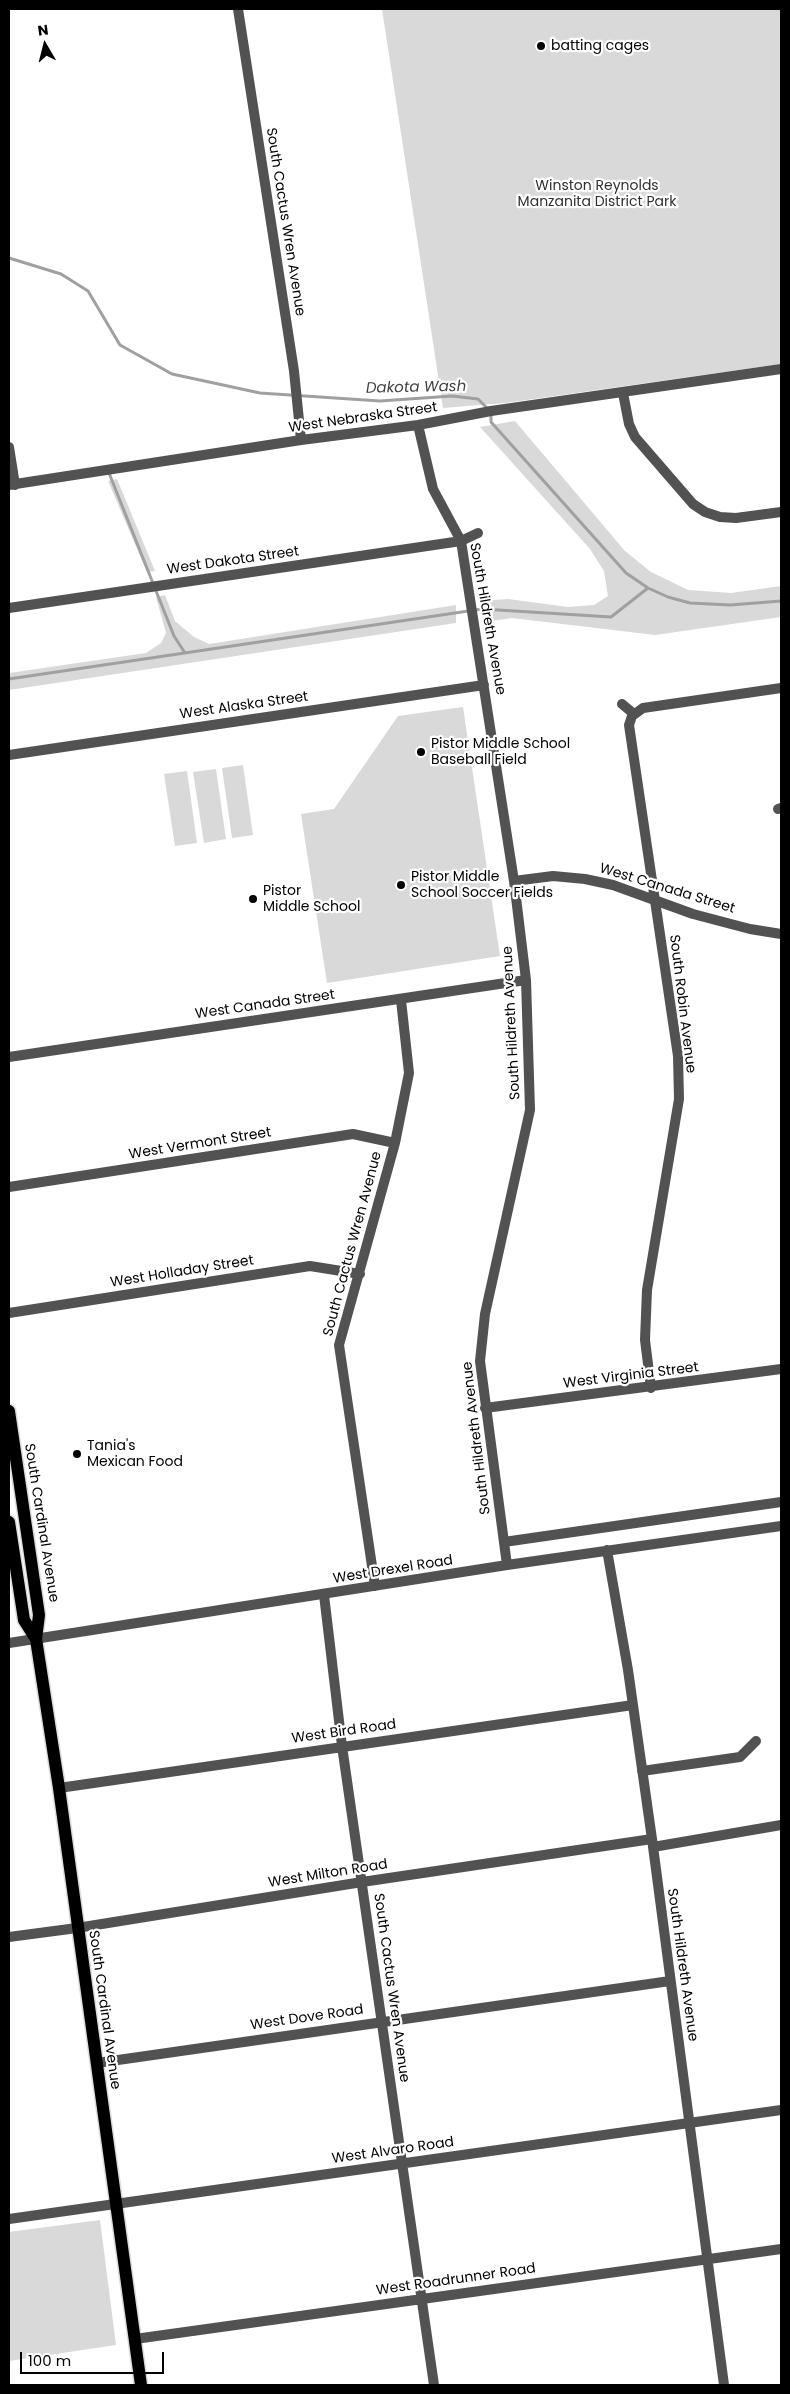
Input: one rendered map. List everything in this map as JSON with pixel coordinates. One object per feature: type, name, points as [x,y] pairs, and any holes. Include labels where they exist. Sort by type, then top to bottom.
[{"type":"main road","name":"South Cardinal Avenue","points":[[9,1411],[39,1615],[36,1639],[59,1788],[141,2385]]},
{"type":"main road","name":"South Cardinal Avenue","points":[[9,1522],[24,1620],[36,1639]]},
{"type":"street","name":"South Cactus Wren Avenue","points":[[238,9],[294,371],[301,440]]},
{"type":"street","name":"West Nebraska Street","points":[[12,485],[301,440],[418,426],[491,411],[622,394],[781,369]]},
{"type":"street","points":[[622,394],[629,424],[635,438],[693,504],[704,512],[720,517],[736,518],[781,512]]},
{"type":"street","name":"South Hildreth Avenue","points":[[418,426],[434,488],[461,541],[514,881],[526,980],[530,1110],[485,1314],[480,1361],[507,1565]]},
{"type":"street","points":[[9,447],[12,485]]},
{"type":"street","name":"West Dakota Street","points":[[9,608],[461,541],[478,533]]},
{"type":"street","name":"West Alaska Street","points":[[9,755],[484,685]]},
{"type":"street","points":[[622,704],[634,714],[648,707],[781,688]]},
{"type":"street","name":"South Robin Avenue","points":[[634,714],[629,730],[678,1056],[679,1099],[647,1290],[645,1340],[651,1388]]},
{"type":"street","name":"West Canada Street","points":[[514,881],[553,876],[575,877],[613,885],[693,914],[781,934]]},
{"type":"street","name":"West Canada Street","points":[[9,1057],[526,980]]},
{"type":"street","name":"South Cactus Wren Avenue","points":[[375,1586],[339,1345],[395,1143],[410,1073],[401,1000]]},
{"type":"street","name":"West Vermont Street","points":[[9,1188],[353,1134],[395,1143]]},
{"type":"street","name":"West Holladay Street","points":[[9,1313],[310,1266],[360,1274]]},
{"type":"street","name":"West Virginia Street","points":[[485,1408],[651,1388],[781,1369]]},
{"type":"street","points":[[504,1542],[781,1502]]},
{"type":"street","name":"West Drexel Road","points":[[9,1643],[507,1565],[781,1526]]},
{"type":"street","name":"South Hildreth Avenue","points":[[607,1550],[633,1705],[724,2385]]},
{"type":"street","name":"South Cactus Wren Avenue","points":[[324,1594],[342,1746],[434,2385]]},
{"type":"street","name":"West Bird Road","points":[[59,1788],[633,1705]]},
{"type":"street","points":[[642,1770],[740,1757],[756,1742]]},
{"type":"street","name":"West Milton Road","points":[[9,1937],[77,1928],[362,1882],[781,1825]]},
{"type":"street","name":"West Dove Road","points":[[97,2062],[382,2020],[670,1981]]},
{"type":"street","name":"West Alvaro Road","points":[[9,2219],[781,2110]]},
{"type":"street","name":"West Roadrunner Road","points":[[134,2339],[781,2249]]},
{"type":"green space","name":"Winston Reynolds Manzanita District Park","points":[[382,9],[781,9],[781,364],[505,403],[443,408]]},
{"type":"green space","points":[[515,421],[625,551],[651,572],[688,590],[731,593],[781,586],[781,617],[655,635],[512,618],[485,622],[480,601],[508,599],[568,607],[594,605],[608,596],[604,571],[590,549],[480,427]]},
{"type":"green space","points":[[117,479],[155,571],[147,572],[108,481]]},
{"type":"green space","points":[[165,595],[175,621],[194,637],[209,644],[456,605],[456,623],[9,690],[9,673],[146,653],[161,643],[166,633],[156,597]]},
{"type":"green space","name":"Pistor Middle School Soccer Fields","points":[[463,707],[500,956],[327,983],[301,814],[334,809],[398,716]]},
{"type":"green space","points":[[243,765],[253,835],[232,838],[222,768]]},
{"type":"green space","points":[[216,769],[226,839],[204,843],[193,772]]},
{"type":"green space","points":[[187,771],[197,843],[175,846],[164,774]]},
{"type":"green space","points":[[100,2220],[116,2345],[9,2361],[9,2232]]},
{"type":"waterway","name":"Dakota Wash","points":[[9,258],[61,274],[88,291],[120,345],[172,374],[260,393],[380,401],[452,396],[478,399],[488,409]]},
{"type":"waterway","name":"Dakota Wash","points":[[491,414],[491,422],[626,573],[648,588],[668,597],[690,603],[730,605],[781,601]]},
{"type":"waterway","points":[[109,473],[174,636],[185,653]]},
{"type":"waterway","points":[[9,679],[482,609],[611,617],[648,588]]},
{"type":"place","name":"batting cages","points":[[541,46]]},
{"type":"place","name":"Pistor Middle School Baseball Field","points":[[421,752]]},
{"type":"place","name":"Pistor Middle School Soccer Fields","points":[[401,885]]},
{"type":"place","name":"Pistor Middle School","points":[[253,899]]},
{"type":"place","name":"Tania's Mexican Food","points":[[77,1454]]}]
